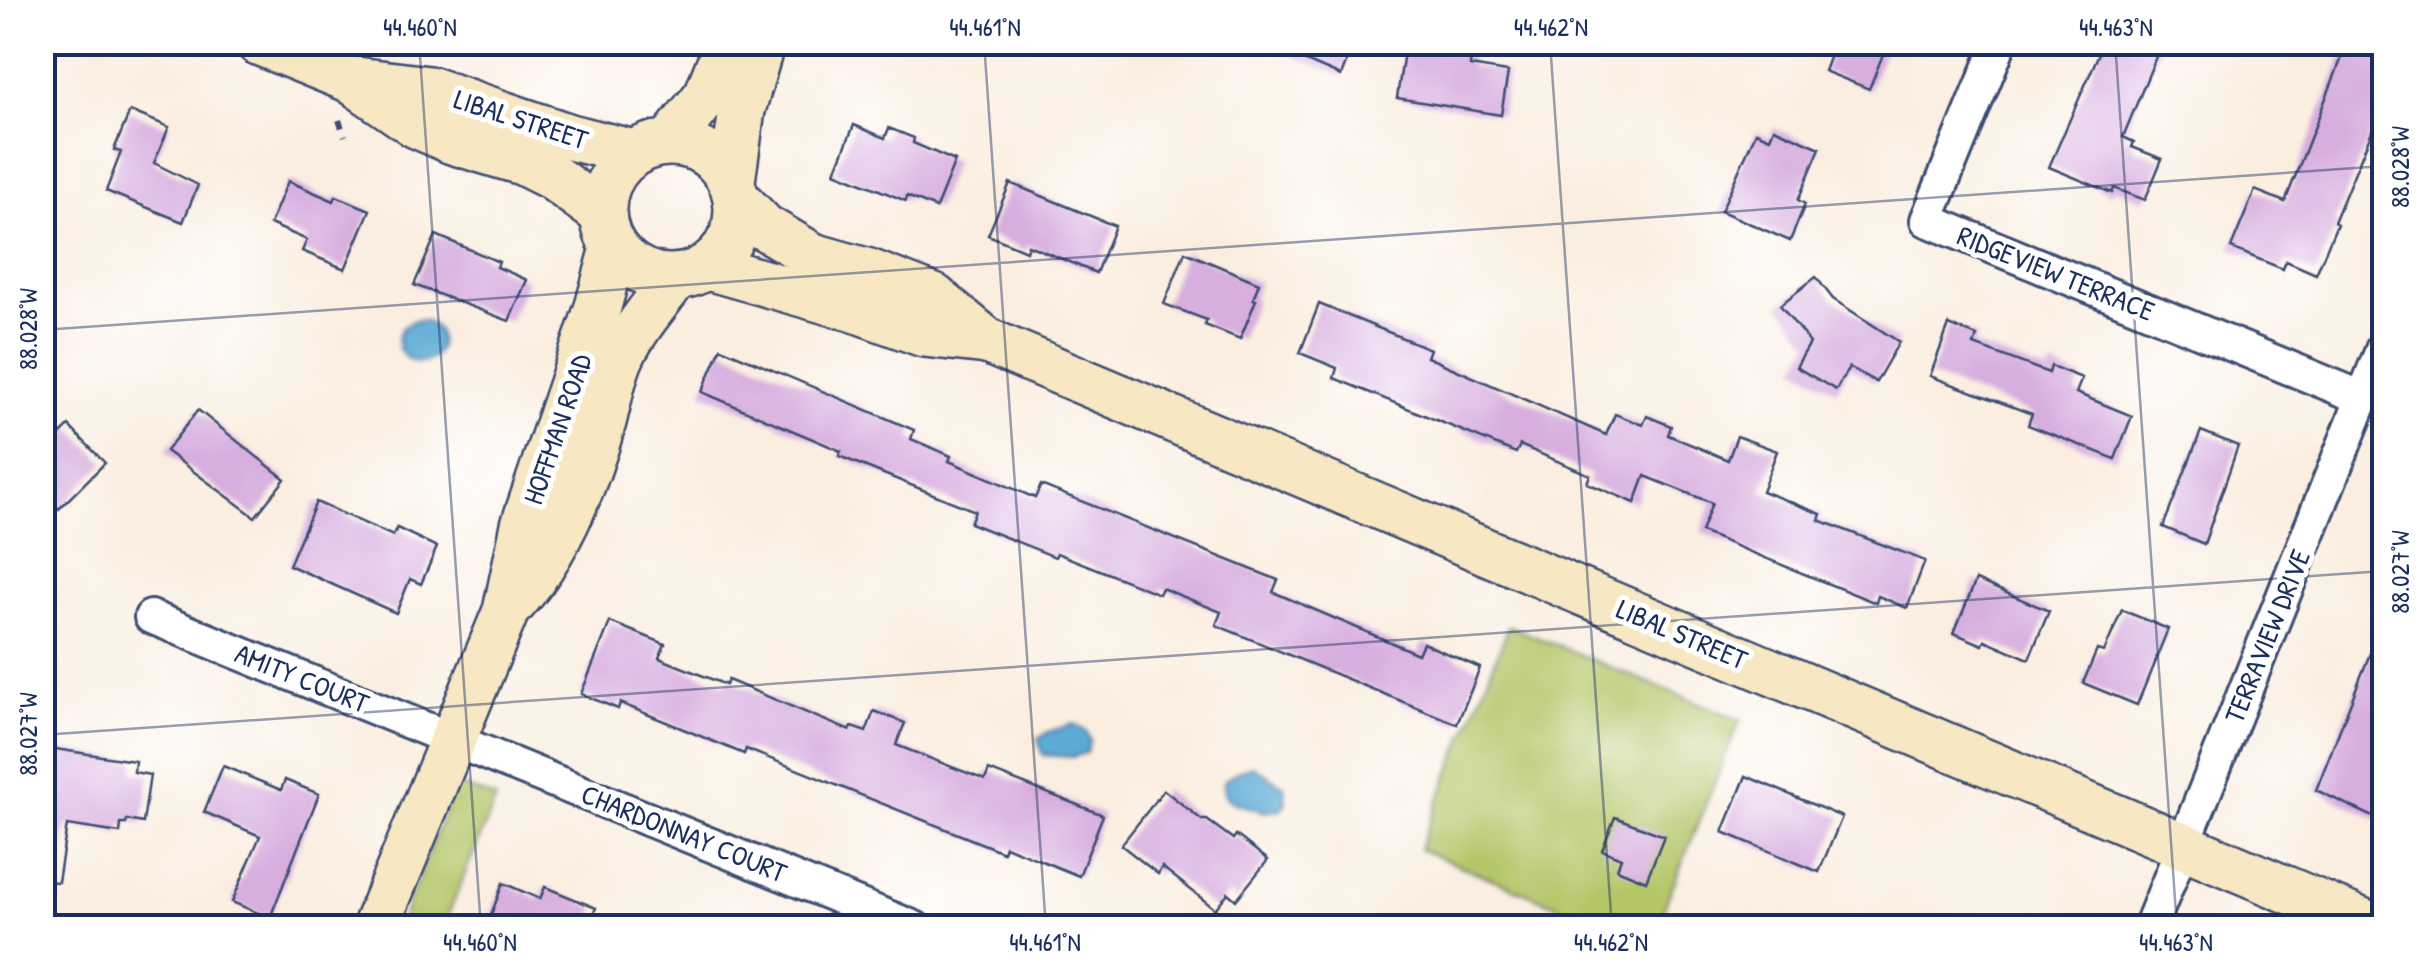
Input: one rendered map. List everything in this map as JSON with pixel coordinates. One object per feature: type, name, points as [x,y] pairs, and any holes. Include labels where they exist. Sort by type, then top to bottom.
[{"type":"street","name":"LIBAL STREET","points":[[258,42],[348,80],[416,125],[452,141],[522,162],[554,178],[608,231]]},
{"type":"street","points":[[728,42],[707,94],[652,148],[610,180],[604,196],[608,231],[625,262],[640,271],[692,272],[723,254],[733,237],[738,219],[735,190],[742,110],[762,42]]},
{"type":"street","name":"RIDGEVIEW TERRACE","points":[[2000,42],[1927,220],[2363,398]]},
{"type":"street","name":"LIBAL STREET","points":[[348,80],[429,89],[570,137],[652,148]]},
{"type":"street","points":[[652,148],[706,153],[735,190]]},
{"type":"street","name":"LIBAL STREET","points":[[735,190],[764,226],[813,256],[934,297],[986,340],[2378,928]]},
{"type":"street","name":"HOFFMAN ROAD","points":[[375,928],[506,611],[524,525],[598,307],[608,231]]},
{"type":"street","name":"LIBAL STREET","points":[[692,272],[852,308],[924,334],[986,340]]},
{"type":"street","name":"HOFFMAN ROAD","points":[[506,611],[535,578],[556,544],[602,426],[621,356],[638,326],[692,272]]},
{"type":"street","name":"TERRAVIEW DRIVE","points":[[2150,928],[2384,345]]},
{"type":"street","name":"AMITY COURT","points":[[151,617],[454,738]]},
{"type":"street","name":"CHARDONNAY COURT","points":[[454,738],[914,928]]},
{"type":"green space","points":[[1509,626],[1740,720],[1656,927],[1556,927],[1563,908],[1419,849]]},
{"type":"green space","points":[[456,784],[496,799],[443,927],[398,928]]},
{"type":"water","points":[[419,320],[434,326],[440,341],[434,356],[419,362],[404,356],[398,341],[404,326]]},
{"type":"water","points":[[1074,724],[1087,732],[1090,741],[1086,753],[1073,757],[1043,755],[1038,739]]},
{"type":"water","points":[[1253,766],[1284,786],[1286,802],[1281,809],[1264,812],[1226,796],[1224,781]]},
{"type":"building","points":[[1262,42],[1354,42],[1341,76]]},
{"type":"building","points":[[1835,42],[1888,42],[1869,89],[1824,71]]},
{"type":"building","points":[[2104,42],[2162,42],[2123,137],[2134,142],[2132,147],[2162,159],[2145,200],[2114,188],[2112,193],[2049,167]]},
{"type":"building","points":[[2348,42],[2384,42],[2384,102],[2316,274],[2286,261],[2283,269],[2231,248],[2255,190],[2285,202]]},
{"type":"building","points":[[1405,45],[1471,56],[1470,66],[1508,72],[1501,115],[1397,98]]},
{"type":"building","points":[[130,111],[169,127],[154,163],[198,185],[183,222],[106,191],[121,152],[114,150]]},
{"type":"building","points":[[854,125],[885,138],[889,128],[955,161],[936,208],[907,196],[906,201],[835,172]]},
{"type":"building","points":[[1774,128],[1820,148],[1798,200],[1805,204],[1790,241],[1721,211],[1756,132],[1770,138]]},
{"type":"building","points":[[288,181],[334,201],[336,196],[370,210],[345,269],[302,251],[307,240],[270,224]]},
{"type":"building","points":[[1010,183],[1115,226],[1096,273],[1028,245],[1026,251],[988,235]]},
{"type":"building","points":[[436,235],[499,262],[497,267],[527,280],[509,321],[414,285]]},
{"type":"building","points":[[1185,252],[1259,283],[1240,339],[1205,325],[1207,320],[1164,304]]},
{"type":"building","points":[[1816,277],[1833,299],[1899,342],[1876,382],[1849,367],[1836,390],[1796,367],[1810,343],[1780,305]]},
{"type":"building","points":[[1319,304],[1430,349],[1427,357],[1606,435],[1615,414],[1643,425],[1647,416],[1671,426],[1668,435],[1728,460],[1737,436],[1777,451],[1762,491],[1821,514],[1819,520],[1925,561],[1907,608],[1878,596],[1876,603],[1701,532],[1712,503],[1645,476],[1635,503],[1587,483],[1590,475],[1520,445],[1516,453],[1334,378],[1337,368],[1300,353]]},
{"type":"building","points":[[1949,325],[1977,336],[1974,345],[2049,373],[2051,366],[2082,378],[2076,393],[2132,416],[2115,459],[2028,425],[2032,414],[1930,376]]},
{"type":"building","points":[[721,348],[914,430],[911,439],[951,456],[949,461],[1035,498],[1041,485],[1278,580],[1273,592],[1418,654],[1423,643],[1480,668],[1457,724],[1216,625],[1221,612],[1162,588],[1159,594],[970,523],[975,511],[839,456],[841,451],[702,392]]},
{"type":"building","points":[[198,410],[285,479],[255,517],[166,451]]},
{"type":"building","points":[[69,426],[105,463],[59,509],[42,493],[42,452]]},
{"type":"building","points":[[2201,431],[2238,446],[2204,544],[2163,527]]},
{"type":"building","points":[[316,502],[393,536],[397,528],[437,547],[421,584],[410,579],[396,613],[289,565]]},
{"type":"building","points":[[1976,580],[2049,611],[2029,659],[1985,640],[1983,645],[1954,633]]},
{"type":"building","points":[[2122,610],[2168,629],[2137,705],[2083,683],[2097,650],[2104,652]]},
{"type":"building","points":[[2384,618],[2384,822],[2316,790]]},
{"type":"building","points":[[610,622],[665,644],[659,658],[726,685],[728,680],[850,731],[852,727],[866,732],[874,711],[905,723],[896,745],[985,780],[989,770],[1103,815],[1079,876],[1005,846],[1003,852],[746,749],[744,754],[620,703],[618,709],[581,694]]},
{"type":"building","points":[[42,747],[135,761],[134,772],[150,775],[143,823],[127,820],[121,824],[120,833],[67,825],[58,882],[42,881]]},
{"type":"building","points":[[223,766],[281,790],[285,780],[319,794],[270,918],[232,902],[260,836],[204,812]]},
{"type":"building","points":[[1746,776],[1842,817],[1819,872],[1723,832]]},
{"type":"building","points":[[1164,790],[1202,820],[1233,839],[1236,835],[1268,860],[1236,900],[1228,893],[1215,909],[1162,867],[1158,874],[1121,845]]},
{"type":"building","points":[[1615,817],[1664,836],[1646,881],[1617,869],[1621,858],[1602,850]]},
{"type":"building","points":[[503,883],[540,899],[545,887],[596,908],[591,919],[609,928],[486,928]]}]
